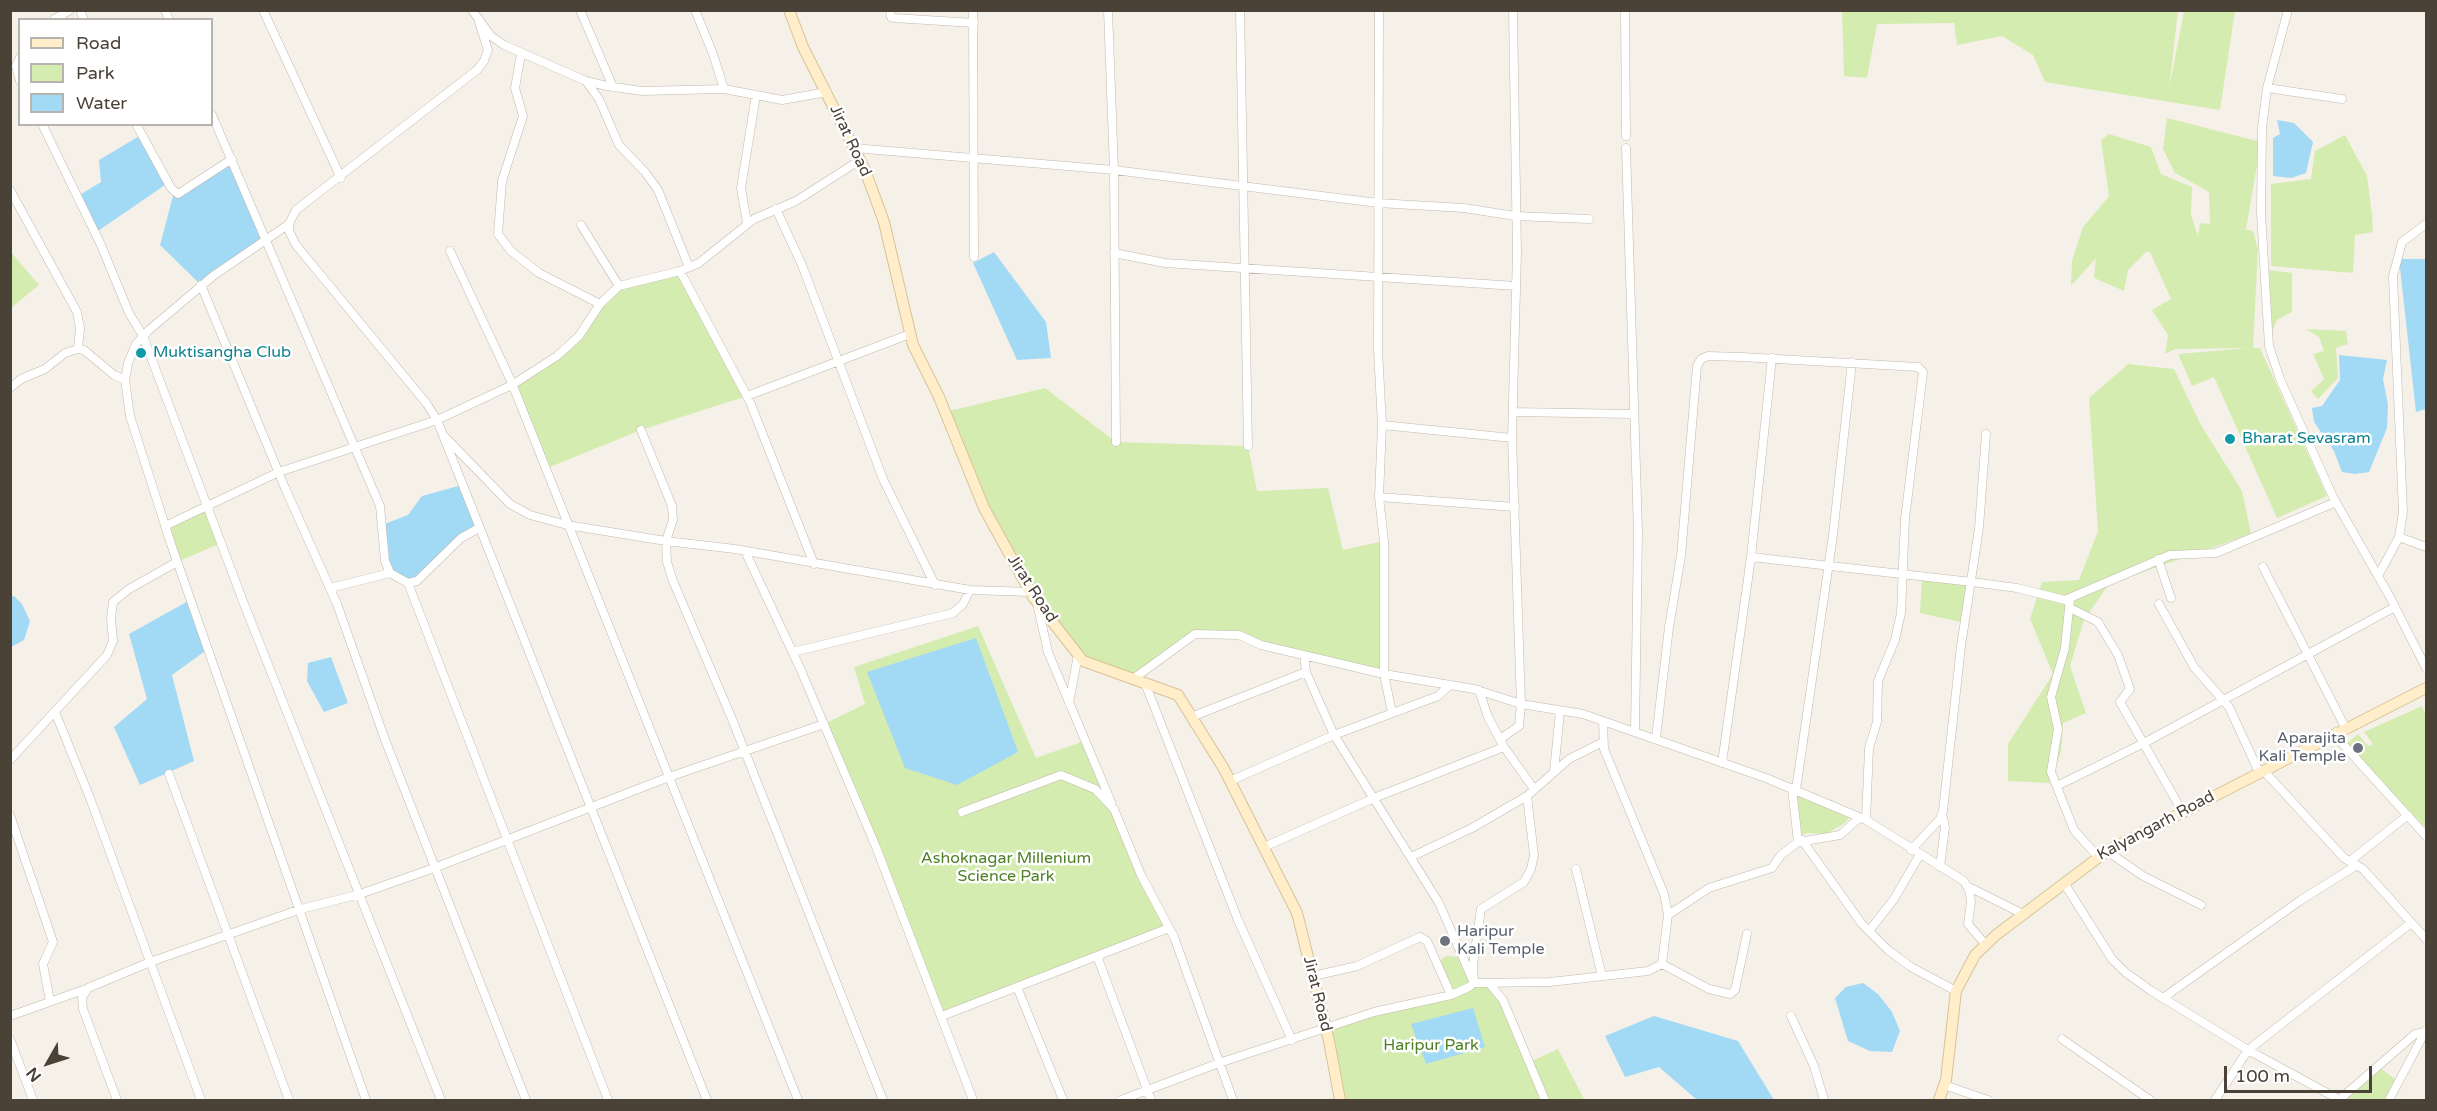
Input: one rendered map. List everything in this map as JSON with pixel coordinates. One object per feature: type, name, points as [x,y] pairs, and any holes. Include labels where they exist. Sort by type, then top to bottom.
[{"type":"main road","name":"Jirat Road","points":[[789,10],[803,47],[860,160],[884,222],[913,345],[939,397],[984,508],[1034,596],[1083,661],[1178,695],[1230,781],[1297,913],[1326,1029],[1340,1101]]},
{"type":"main road","name":"Kalyangarh Road","points":[[1939,1101],[1944,1085],[1953,1030],[1956,991],[1975,955],[1985,944],[2103,854],[2182,811],[2427,688]]},
{"type":"street","points":[[56,18],[70,10]]},
{"type":"street","points":[[262,10],[340,178]]},
{"type":"street","points":[[472,10],[491,36],[521,54],[586,81],[642,91],[724,89],[794,100],[826,92]]},
{"type":"street","points":[[580,10],[613,87]]},
{"type":"street","points":[[695,10],[724,89]]},
{"type":"street","points":[[890,10],[891,17],[894,18],[974,23]]},
{"type":"street","points":[[974,10],[976,159],[974,257]]},
{"type":"street","points":[[1108,10],[1114,170],[1116,442]]},
{"type":"street","points":[[1240,10],[1248,446]]},
{"type":"street","points":[[1379,10],[1378,350],[1382,425],[1379,497],[1384,541],[1384,674],[1392,713]]},
{"type":"street","points":[[1264,847],[1502,743],[1520,726],[1512,438],[1516,286],[1513,10]]},
{"type":"street","points":[[1624,10],[1626,136]]},
{"type":"street","points":[[2288,10],[2267,88],[2262,128],[2261,213],[2269,346],[2287,396],[2336,502],[2427,668]]},
{"type":"street","points":[[366,1101],[301,909],[177,562],[130,416],[125,380],[128,363],[136,344],[143,336],[201,285],[289,224],[296,210],[340,178],[420,111],[477,70],[488,50],[479,22]]},
{"type":"street","points":[[521,54],[515,88],[523,116],[502,181],[498,234],[511,251],[539,273],[600,304]]},
{"type":"street","points":[[16,57],[18,74]]},
{"type":"street","points":[[586,81],[599,99],[619,145],[645,172],[658,190],[690,267]]},
{"type":"street","points":[[2267,88],[2342,99]]},
{"type":"street","points":[[747,223],[741,188],[756,95]]},
{"type":"street","points":[[213,117],[381,506],[386,561],[390,573],[408,583],[608,1101]]},
{"type":"street","points":[[43,126],[101,245],[129,313],[143,336],[208,508],[441,1101]]},
{"type":"street","points":[[137,126],[171,188],[178,194],[232,159]]},
{"type":"street","points":[[854,148],[1114,170],[1378,202],[1464,208],[1515,216],[1589,219]]},
{"type":"street","points":[[1626,148],[1638,532],[1635,731]]},
{"type":"street","points":[[165,526],[208,508],[279,472],[436,420],[512,385],[557,356],[579,336],[600,304],[620,286],[690,267],[713,253],[747,223],[803,197],[860,160]]},
{"type":"street","points":[[10,190],[77,312],[80,328],[78,349]]},
{"type":"street","points":[[776,209],[802,265],[883,479],[935,585]]},
{"type":"street","points":[[289,224],[296,245],[427,404],[436,420],[707,1101]]},
{"type":"street","points":[[2378,576],[2399,537],[2403,485],[2397,401],[2393,276],[2402,242],[2427,224]]},
{"type":"street","points":[[581,225],[620,286]]},
{"type":"street","points":[[450,251],[512,385],[798,1101]]},
{"type":"street","points":[[1114,253],[1165,263],[1516,286]]},
{"type":"street","points":[[680,271],[747,396],[814,564]]},
{"type":"street","points":[[201,285],[330,588],[434,868],[526,1101]]},
{"type":"street","points":[[747,396],[839,363],[910,334]]},
{"type":"street","points":[[10,388],[21,379],[45,369],[65,353],[78,349],[84,350],[114,375],[125,380]]},
{"type":"street","points":[[1656,738],[1669,627],[1681,556],[1697,366],[1701,359],[1708,356],[1772,358],[1918,367],[1923,372],[1902,574],[1902,613],[1895,640],[1878,681],[1877,722],[1869,748],[1862,819],[1840,835],[1830,839],[1800,841],[1780,855],[1772,868],[1708,888],[1668,915]]},
{"type":"street","points":[[1722,763],[1751,557],[1772,358]]},
{"type":"street","points":[[1852,362],[1829,565],[1794,789],[1800,841],[1869,931],[1911,967],[1956,991]]},
{"type":"street","points":[[1513,412],[1635,414]]},
{"type":"street","points":[[1382,425],[1512,438]]},
{"type":"street","points":[[641,430],[672,506],[673,520],[666,541],[667,562],[673,581],[745,753],[883,1101]]},
{"type":"street","points":[[442,434],[510,504],[530,514],[567,525],[745,551],[935,585],[1034,596],[1044,638],[1068,703],[1141,875],[1169,928],[1233,1101]]},
{"type":"street","points":[[1940,867],[1945,827],[1942,814],[1961,646],[1972,582],[1986,434]]},
{"type":"street","points":[[1379,497],[1515,507]]},
{"type":"street","points":[[1751,557],[2017,588],[2065,600],[2158,559],[2179,554],[2216,553],[2336,502]]},
{"type":"street","points":[[408,583],[417,581],[461,538],[479,528]]},
{"type":"street","points":[[2399,537],[2427,547]]},
{"type":"street","points":[[745,551],[793,652],[876,847],[973,1101]]},
{"type":"street","points":[[2158,559],[2171,598]]},
{"type":"street","points":[[10,760],[107,655],[113,641],[111,618],[113,602],[129,589],[177,562]]},
{"type":"street","points":[[2263,567],[2307,653],[2341,730],[2342,743],[2427,836]]},
{"type":"street","points":[[330,588],[390,573]]},
{"type":"street","points":[[793,652],[953,613],[963,604],[970,590]]},
{"type":"street","points":[[2070,597],[2065,648],[2051,697],[2058,729],[2051,772],[2074,830],[2103,854],[2201,905]]},
{"type":"street","points":[[2159,604],[2194,667],[2229,707],[2261,771],[2301,814],[2353,863],[2363,869],[2427,939]]},
{"type":"street","points":[[2057,786],[2144,743],[2395,607]]},
{"type":"street","points":[[2070,608],[2098,622],[2118,655],[2130,689],[2120,702],[2182,811]]},
{"type":"street","points":[[1133,679],[1195,634],[1239,635],[1261,645],[1384,674],[1479,690],[1521,704],[1603,721],[1794,789],[1862,819],[1967,886],[2023,914]]},
{"type":"street","points":[[1068,703],[1078,655]]},
{"type":"street","points":[[1304,655],[1306,672],[1334,735],[1439,903],[1474,983]]},
{"type":"street","points":[[1191,717],[1306,672]]},
{"type":"street","points":[[1145,683],[1238,920],[1292,1040]]},
{"type":"street","points":[[1230,781],[1334,735],[1438,696],[1450,685]]},
{"type":"street","points":[[1479,690],[1488,717],[1502,743],[1534,789]]},
{"type":"street","points":[[1554,772],[1560,711]]},
{"type":"street","points":[[55,712],[90,798],[201,1101]]},
{"type":"street","points":[[1603,721],[1603,742],[1664,894],[1668,915],[1662,964]]},
{"type":"street","points":[[10,1016],[88,988],[150,962],[301,909],[360,894],[434,868],[669,777],[745,753],[824,724]]},
{"type":"street","points":[[1411,857],[1472,828],[1527,796],[1569,759],[1603,742]]},
{"type":"street","points":[[169,774],[230,935],[289,1101]]},
{"type":"street","points":[[963,812],[1061,775],[1095,789],[1114,809]]},
{"type":"street","points":[[1474,983],[1473,965],[1481,909],[1524,882],[1531,869],[1534,855],[1527,796]]},
{"type":"street","points":[[1911,850],[1942,814]]},
{"type":"street","points":[[10,815],[53,942],[43,964],[50,1001]]},
{"type":"street","points":[[2163,998],[2353,863],[2408,815]]},
{"type":"street","points":[[1869,931],[1894,898],[1919,856]]},
{"type":"street","points":[[1576,869],[1602,976]]},
{"type":"street","points":[[2064,883],[2112,959],[2125,972],[2248,1050],[2340,1100],[2415,1034],[2426,1031]]},
{"type":"street","points":[[1967,886],[1971,901],[1968,924],[1985,944]]},
{"type":"street","points":[[2215,1101],[2248,1050],[2411,923]]},
{"type":"street","points":[[942,1016],[1169,928]]},
{"type":"street","points":[[1662,964],[1710,989],[1730,994],[1735,990],[1747,934]]},
{"type":"street","points":[[1313,976],[1357,966],[1420,937],[1427,941],[1451,995]]},
{"type":"street","points":[[1097,956],[1151,1101]]},
{"type":"street","points":[[1121,1101],[1219,1063],[1374,1012],[1451,995],[1474,983],[1550,982],[1648,970],[1662,964]]},
{"type":"street","points":[[1490,983],[1503,1000],[1545,1101]]},
{"type":"street","points":[[1017,987],[1063,1101]]},
{"type":"street","points":[[88,988],[82,998],[83,1009],[117,1101]]},
{"type":"street","points":[[1791,1016],[1814,1066],[1824,1101]]},
{"type":"street","points":[[2390,1101],[2426,1031]]},
{"type":"street","points":[[2062,1039],[2150,1101]]},
{"type":"street","points":[[10,1040],[33,1101]]},
{"type":"street","points":[[1944,1085],[1988,1101]]},
{"type":"green space","points":[[1842,11],[2178,11],[2169,89],[2184,11],[2235,11],[2220,110],[2045,82],[2033,55],[2002,36],[1957,45],[1954,23],[1877,24],[1867,78],[1844,76]]},
{"type":"green space","points":[[2167,118],[2261,142],[2246,229],[2238,228],[2253,231],[2258,249],[2253,348],[2260,348],[2327,496],[2277,518],[2214,377],[2192,386],[2178,354],[2248,348],[2175,349],[2165,354],[2168,335],[2152,310],[2171,299],[2150,252],[2146,252],[2128,270],[2124,291],[2094,278],[2096,258],[2071,286],[2072,261],[2083,227],[2109,196],[2101,140],[2109,134],[2151,147],[2161,174],[2192,187],[2191,215],[2198,236],[2200,223],[2210,224],[2209,192],[2175,173],[2163,149]]},
{"type":"green space","points":[[2345,135],[2367,176],[2373,232],[2355,235],[2353,273],[2271,266],[2271,184],[2311,179],[2315,151]]},
{"type":"green space","points":[[10,251],[39,285],[11,308],[10,308]]},
{"type":"green space","points":[[2269,270],[2292,273],[2292,312],[2277,320],[2272,331]]},
{"type":"green space","points":[[680,271],[747,396],[641,430],[545,469],[512,385],[557,356],[619,286]]},
{"type":"green space","points":[[2306,329],[2346,331],[2348,344],[2336,348],[2338,378],[2318,399],[2311,391],[2324,379],[2313,354],[2324,351],[2319,337]]},
{"type":"green space","points":[[2128,364],[2174,369],[2201,425],[2242,491],[2251,534],[2109,584],[2084,620],[2070,666],[2086,713],[2063,723],[2061,752],[2050,783],[2008,781],[2008,744],[2053,674],[2030,619],[2042,582],[2079,580],[2098,531],[2089,398]]},
{"type":"green space","points":[[1045,388],[1116,442],[1248,446],[1257,491],[1328,488],[1343,550],[1384,541],[1384,674],[1261,645],[1239,635],[1195,634],[1133,679],[1083,661],[1018,568],[945,412]]},
{"type":"green space","points":[[208,508],[221,543],[177,562],[165,526]]},
{"type":"green space","points":[[1922,576],[1972,582],[1965,623],[1920,613]]},
{"type":"green space","name":"Ashoknagar Millenium Science Park","points":[[978,626],[1036,758],[1084,741],[1169,928],[942,1016],[824,724],[865,704],[854,667]]},
{"type":"green space","points":[[2422,706],[2426,714],[2426,828],[2345,745],[2358,734],[2368,746],[2373,744],[2364,732]]},
{"type":"green space","points":[[1793,791],[1851,815],[1845,823],[1826,834],[1807,833],[1797,837]]},
{"type":"green space","name":"Haripur Park","points":[[1446,956],[1463,957],[1474,983],[1495,988],[1530,1062],[1558,1049],[1584,1099],[1340,1100],[1326,1029],[1451,995],[1437,963]]},
{"type":"green space","points":[[2380,1068],[2398,1081],[2387,1100],[2352,1100],[2345,1096]]},
{"type":"water","points":[[2277,120],[2294,123],[2313,142],[2306,173],[2291,178],[2273,176],[2273,138],[2280,134]]},
{"type":"water","points":[[141,135],[168,183],[95,233],[78,196],[101,182],[99,160]]},
{"type":"water","points":[[232,159],[266,240],[201,285],[160,245],[174,192]]},
{"type":"water","points":[[994,252],[1046,322],[1051,358],[1017,360],[973,263]]},
{"type":"water","points":[[2399,259],[2426,259],[2426,409],[2416,412]]},
{"type":"water","points":[[2339,355],[2387,360],[2383,379],[2388,405],[2387,428],[2369,472],[2355,474],[2342,472],[2334,451],[2314,422],[2312,408],[2322,406],[2340,380]]},
{"type":"water","points":[[462,485],[479,528],[468,534],[417,581],[408,583],[390,573],[382,525],[408,515],[422,496]]},
{"type":"water","points":[[14,596],[22,604],[30,621],[24,640],[11,647],[11,597]]},
{"type":"water","points":[[190,600],[208,649],[172,675],[194,761],[140,785],[114,727],[147,699],[129,634]]},
{"type":"water","points":[[976,638],[1018,752],[957,785],[905,768],[867,672]]},
{"type":"water","points":[[331,657],[348,703],[324,712],[307,681],[308,663]]},
{"type":"water","points":[[1863,983],[1878,994],[1892,1012],[1900,1031],[1892,1052],[1870,1051],[1848,1041],[1835,998],[1846,987]]},
{"type":"water","points":[[1473,1008],[1485,1047],[1426,1064],[1411,1024]]},
{"type":"water","points":[[1654,1016],[1738,1041],[1774,1100],[1697,1100],[1659,1067],[1625,1077],[1605,1036]]},
{"type":"place","name":"Muktisangha Club","points":[[141,353]]},
{"type":"place","name":"Bharat Sevasram","points":[[2230,439]]},
{"type":"place","name":"Aparajita Kali Temple","points":[[2358,748]]},
{"type":"place","name":"Haripur Kali Temple","points":[[1445,941]]}]
